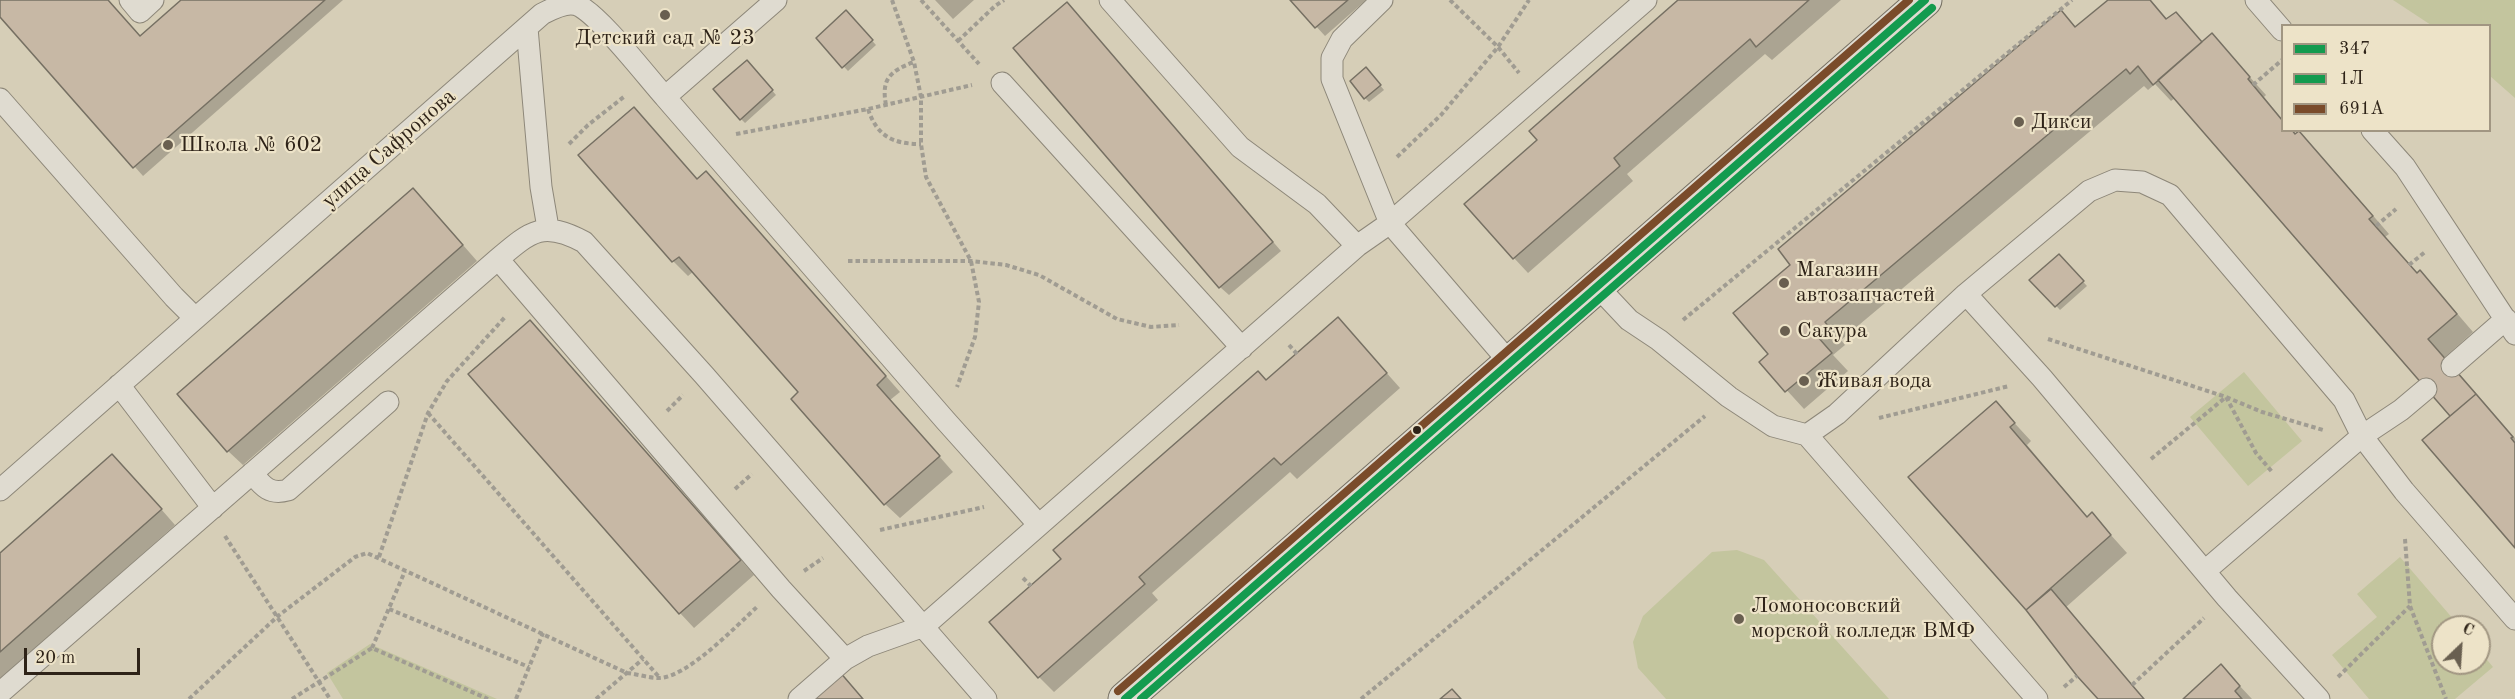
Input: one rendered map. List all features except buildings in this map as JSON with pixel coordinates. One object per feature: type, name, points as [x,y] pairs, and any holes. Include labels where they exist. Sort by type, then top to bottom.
[{"type":"main road","points":[[1125,699],[1925,0]]},
{"type":"lane","points":[[130,0],[140,12],[153,0]]},
{"type":"lane","points":[[665,97],[776,0]]},
{"type":"lane","points":[[1110,0],[1240,147],[1317,204],[1357,246]]},
{"type":"lane","points":[[1382,0],[1342,39],[1332,58],[1332,79],[1369,176],[1390,223],[1510,363]]},
{"type":"lane","points":[[799,699],[845,659],[868,646],[924,626],[1357,246],[1390,223],[1646,0]]},
{"type":"lane","points":[[2256,0],[2281,28]]},
{"type":"lane","name":"улица Сафронова","points":[[0,490],[542,14],[575,2],[592,14],[1039,525]]},
{"type":"lane","points":[[527,28],[541,187],[548,228]]},
{"type":"lane","points":[[998,82],[1242,348]]},
{"type":"lane","points":[[0,99],[195,318]]},
{"type":"lane","points":[[2374,132],[2405,167],[2510,327],[2452,366]]},
{"type":"lane","points":[[1807,435],[1837,414],[1966,294],[2089,191],[2115,180],[2142,182],[2170,195],[2344,400],[2362,435],[2404,491],[2515,619]]},
{"type":"lane","points":[[0,693],[498,259],[523,238],[548,228],[565,232],[584,242],[848,539],[986,699]]},
{"type":"lane","points":[[498,259],[781,589],[845,659]]},
{"type":"lane","points":[[1597,285],[1629,320],[1659,340],[1729,397],[1773,426],[1807,435],[2037,699]]},
{"type":"lane","points":[[1966,294],[2042,378],[2205,571],[2318,698]]},
{"type":"lane","points":[[119,385],[211,510]]},
{"type":"lane","points":[[2205,571],[2362,435],[2401,410],[2426,389]]},
{"type":"lane","points":[[339,398],[364,424]]},
{"type":"lane","points":[[252,473],[264,488],[276,493],[288,490],[388,402]]},
{"type":"lane","points":[[299,433],[323,459]]},
{"type":"path","points":[[892,0],[914,62],[921,97],[921,144],[926,177],[971,261],[979,302],[975,337],[945,420]]},
{"type":"path","points":[[921,0],[998,82]]},
{"type":"path","points":[[958,41],[994,6],[1004,0]]},
{"type":"path","points":[[1450,0],[1497,47],[1537,94]]},
{"type":"path","points":[[1369,176],[1397,158],[1441,115],[1497,47],[1529,0]]},
{"type":"path","points":[[1659,340],[2072,0]]},
{"type":"path","points":[[2253,85],[2281,61]]},
{"type":"path","points":[[886,105],[884,90],[890,75],[898,68],[914,62]]},
{"type":"path","points":[[541,172],[588,125],[648,78]]},
{"type":"path","points":[[703,141],[998,82]]},
{"type":"path","points":[[868,109],[876,128],[884,135],[897,141],[921,144]]},
{"type":"path","points":[[808,260],[971,261],[1006,265],[1039,274],[1118,319],[1151,327],[1175,327],[1207,311]]},
{"type":"path","points":[[379,557],[428,413],[447,381],[527,294]]},
{"type":"path","points":[[2044,337],[2226,397],[2262,412],[2330,432],[2362,435]]},
{"type":"path","points":[[1837,414],[1878,419],[2042,378]]},
{"type":"path","points":[[1361,699],[1729,397]]},
{"type":"path","points":[[2127,479],[2226,397]]},
{"type":"path","points":[[2226,397],[2256,453],[2293,496]]},
{"type":"path","points":[[428,413],[659,678]]},
{"type":"path","points":[[713,508],[773,455]]},
{"type":"path","points":[[2404,491],[2410,606],[2446,699]]},
{"type":"path","points":[[190,699],[278,616],[355,557],[367,553],[627,673],[659,678],[677,674],[716,644],[769,596],[848,539],[1016,500]]},
{"type":"path","points":[[211,510],[330,699]]},
{"type":"path","points":[[292,699],[372,648],[405,570]]},
{"type":"path","points":[[2318,698],[2410,606]]},
{"type":"path","points":[[389,609],[529,667]]},
{"type":"path","points":[[2132,685],[2203,619]]},
{"type":"path","points":[[516,699],[543,633]]},
{"type":"path","points":[[372,648],[488,699]]},
{"type":"path","points":[[596,699],[643,659]]},
{"type":"path","points":[[2059,691],[2077,676]]},
{"type":"green space","points":[[2393,0],[2515,0],[2515,98],[2491,77],[2491,24],[2429,24]]},
{"type":"green space","points":[[2244,372],[2302,441],[2248,486],[2190,417]]},
{"type":"green space","points":[[1737,550],[1764,560],[1889,699],[1666,699],[1638,668],[1633,642],[1643,616],[1712,552]]},
{"type":"green space","points":[[2400,557],[2450,615],[2431,615],[2431,675],[2484,675],[2455,699],[2369,699],[2332,655],[2377,617],[2357,594]]},
{"type":"green space","points":[[370,644],[497,699],[343,699],[327,673]]},
{"type":"transit line","name":"691А","points":[[1118,691],[1909,0]]},
{"type":"transit line","name":"347","points":[[1125,699],[1925,0]]},
{"type":"transit line","name":"1Л","points":[[1141,699],[1932,8]]},
{"type":"place","name":"Детский сад № 23","points":[[665,15]]},
{"type":"place","name":"Дикси","points":[[2019,122]]},
{"type":"place","name":"Школа № 602","points":[[168,145]]},
{"type":"place","name":"Магазин автозапчастей","points":[[1784,283]]},
{"type":"place","name":"Сакура","points":[[1785,331]]},
{"type":"place","name":"Живая вода","points":[[1804,381]]},
{"type":"place","name":"Ломоносовский морской колледж ВМФ","points":[[1739,619]]}]
